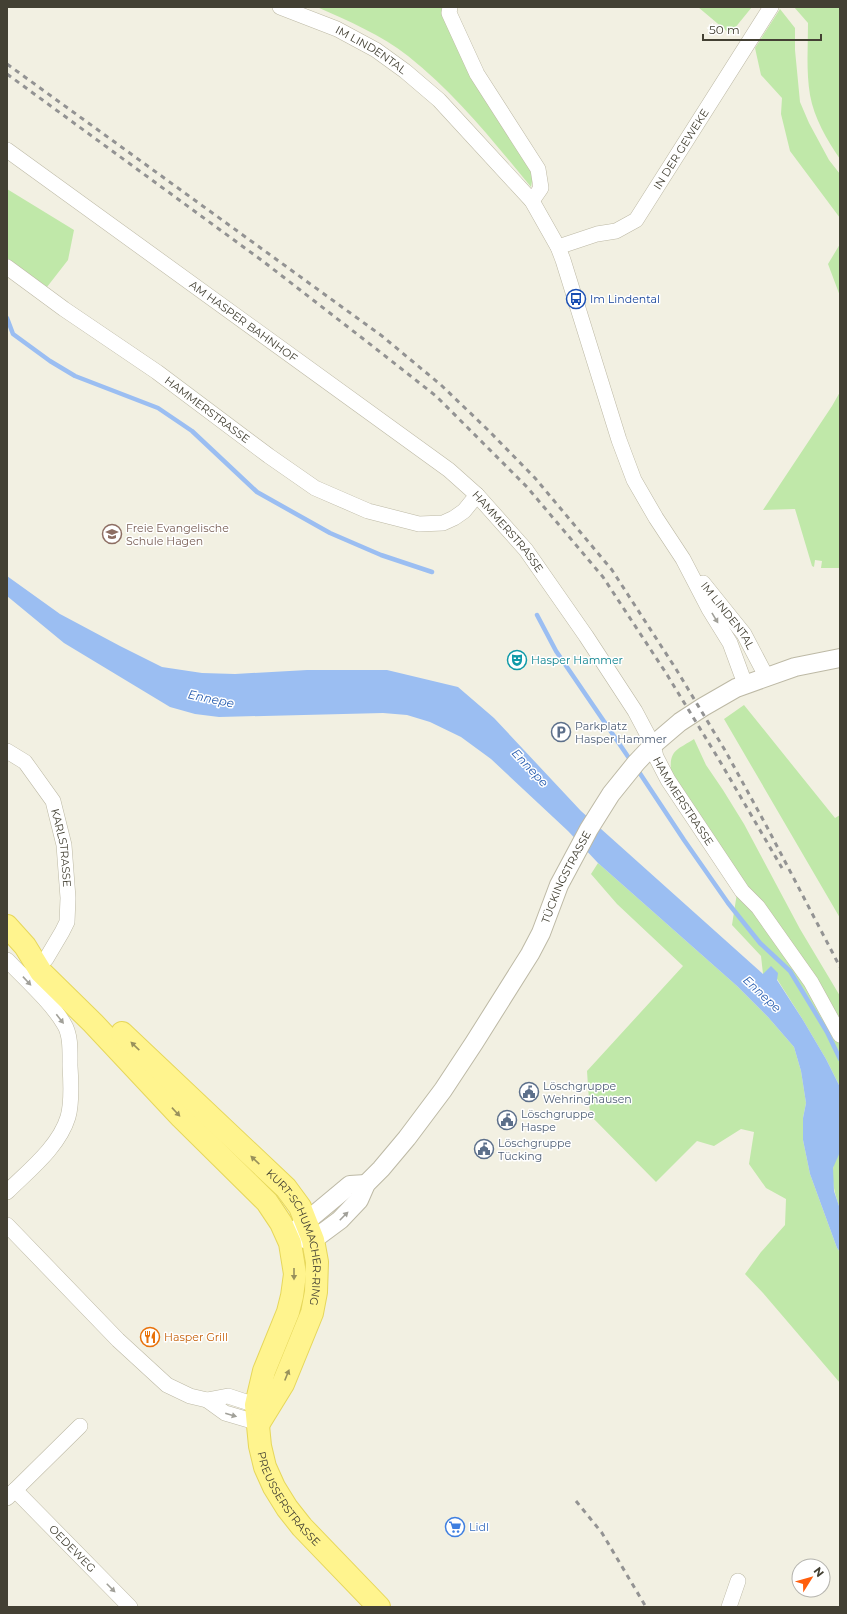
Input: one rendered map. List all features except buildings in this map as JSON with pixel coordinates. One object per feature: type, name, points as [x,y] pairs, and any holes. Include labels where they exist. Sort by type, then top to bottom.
[{"type":"main road","points":[[7,926],[25,946]]},
{"type":"main road","name":"KURT-SCHUMACHER-RING","points":[[25,946],[46,959],[163,1073],[286,1188],[300,1207],[310,1231],[317,1275],[312,1313],[283,1384],[261,1412]]},
{"type":"main road","name":"KURT-SCHUMACHER-RING","points":[[25,946],[41,972],[266,1202],[288,1236],[295,1274],[292,1296],[288,1312],[264,1372],[261,1412]]},
{"type":"main road","name":"PREUSSERSTRASSE","points":[[261,1412],[260,1446],[265,1468],[274,1487],[287,1508],[302,1527],[379,1607]]},
{"type":"street","name":"IM LINDENTAL","points":[[280,7],[337,29],[376,50],[405,71],[440,100],[532,200],[558,247],[566,266],[620,440],[634,480],[656,518],[683,559],[744,634],[766,676]]},
{"type":"street","points":[[450,7],[449,13],[477,74],[538,169],[541,188],[532,200]]},
{"type":"street","name":"IN DER GEWEKE","points":[[558,247],[597,234],[616,231],[636,220],[771,7]]},
{"type":"street","name":"AM HASPER BAHNHOF","points":[[7,150],[449,470],[477,495]]},
{"type":"street","name":"HAMMERSTRASSE","points":[[7,267],[64,309],[157,372],[269,456],[315,488],[368,511],[419,524],[443,523],[454,518],[464,511],[477,495],[526,550],[636,711],[648,750],[656,757],[668,780],[742,891],[758,907],[810,982],[840,1035]]},
{"type":"street","name":"IM LINDENTAL","points":[[683,559],[709,609],[730,643],[745,684]]},
{"type":"street","name":"TÜCKINGSTRASSE","points":[[288,1236],[310,1231],[340,1220],[359,1200],[366,1184],[381,1169],[407,1138],[443,1090],[530,954],[541,933],[560,885],[589,829],[611,794],[628,771],[648,750],[694,713],[745,684],[795,666],[840,658]]},
{"type":"street","name":"KARLSTRASSE","points":[[7,751],[25,762],[53,801],[64,845],[68,898],[67,922],[46,959]]},
{"type":"street","points":[[7,960],[48,1003],[64,1024],[68,1038],[71,1083],[68,1116],[64,1128],[52,1147],[7,1192]]},
{"type":"street","points":[[7,1226],[118,1340],[167,1385],[190,1396],[207,1400],[225,1414],[261,1412]]},
{"type":"street","points":[[11,1494],[80,1426]]},
{"type":"street","name":"OEDEWEG","points":[[11,1494],[130,1607]]},
{"type":"street","points":[[729,1607],[738,1581]]},
{"type":"green space","points":[[317,7],[442,7],[451,31],[534,171],[531,187],[473,118],[425,70],[387,41]]},
{"type":"green space","points":[[698,7],[752,7],[730,34]]},
{"type":"green space","points":[[794,7],[840,7],[840,159],[830,144],[812,104],[808,77],[808,23]]},
{"type":"green space","points":[[780,9],[795,28],[795,50],[800,102],[809,123],[829,160],[840,174],[840,218],[790,151],[781,114],[782,98],[761,75],[755,48]]},
{"type":"green space","points":[[7,189],[74,230],[68,260],[47,287],[7,258]]},
{"type":"green space","points":[[840,244],[840,296],[828,264]]},
{"type":"green space","points":[[840,392],[840,568],[821,568],[822,561],[815,560],[814,567],[812,566],[795,509],[763,510]]},
{"type":"green space","points":[[744,705],[835,818],[840,815],[840,918],[724,719]]},
{"type":"green space","points":[[694,739],[706,765],[744,824],[800,929],[840,996],[840,1087],[826,1059],[777,979],[763,974],[761,956],[732,925],[739,880],[671,772],[671,759],[675,751]]},
{"type":"green space","points":[[598,863],[737,986],[768,1017],[794,1047],[801,1071],[806,1103],[803,1118],[803,1140],[810,1174],[837,1248],[840,1252],[840,1383],[745,1274],[761,1252],[785,1225],[786,1199],[766,1188],[749,1164],[754,1132],[741,1129],[714,1146],[697,1141],[656,1182],[590,1115],[587,1071],[683,966],[617,904],[591,874]]},
{"type":"green space","points":[[840,1152],[840,1209],[834,1188],[833,1173],[836,1158]]},
{"type":"water","name":"Ennepe","points":[[7,576],[60,614],[162,667],[202,673],[235,674],[307,670],[387,670],[458,687],[494,718],[581,811],[763,974],[771,966],[778,973],[777,980],[826,1059],[840,1087],[840,1152],[833,1168],[834,1191],[840,1209],[840,1252],[837,1248],[810,1174],[803,1140],[803,1118],[806,1103],[801,1071],[794,1047],[768,1017],[737,986],[598,863],[568,831],[491,759],[461,737],[430,722],[407,715],[383,713],[219,717],[195,714],[170,707],[64,643],[7,596]]},
{"type":"waterway","points":[[7,318],[13,334],[50,361],[75,376],[158,408],[192,431],[257,492],[330,533],[381,555],[432,572]]},
{"type":"waterway","points":[[537,615],[556,651],[631,761]]},
{"type":"waterway","points":[[637,769],[728,903],[760,943],[790,971],[827,1032],[840,1059]]},
{"type":"railway","points":[[7,64],[382,336],[441,385],[535,478],[612,570],[676,669],[726,752],[840,967]]},
{"type":"railway","points":[[7,74],[264,262],[436,396],[527,487],[603,577],[666,673],[718,758],[782,868]]},
{"type":"railway","points":[[576,1501],[602,1533],[646,1607]]},
{"type":"place","name":"Im Lindental","points":[[576,299]]},
{"type":"place","name":"Freie Evangelische Schule Hagen","points":[[112,534]]},
{"type":"place","name":"Hasper Hammer","points":[[517,660]]},
{"type":"place","name":"Parkplatz Hasper Hammer","points":[[561,732]]},
{"type":"place","name":"Löschgruppe Wehringhausen","points":[[529,1092]]},
{"type":"place","name":"Löschgruppe Haspe","points":[[507,1120]]},
{"type":"place","name":"Löschgruppe Tücking","points":[[484,1149]]},
{"type":"place","name":"Hasper Grill","points":[[150,1337]]},
{"type":"place","name":"Lidl","points":[[455,1527]]}]
